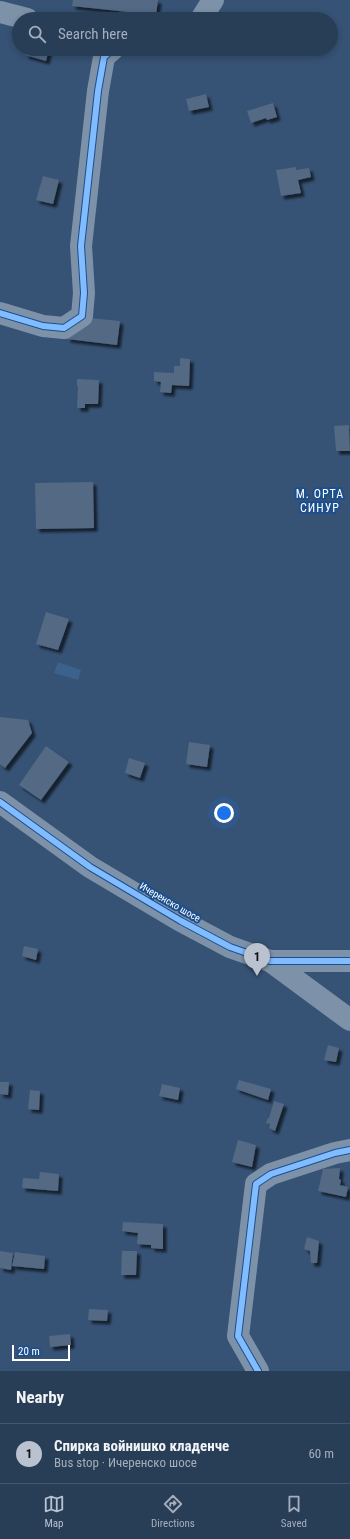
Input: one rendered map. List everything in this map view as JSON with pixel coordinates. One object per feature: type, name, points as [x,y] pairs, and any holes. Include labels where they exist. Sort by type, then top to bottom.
[{"type":"street","points":[[205,12],[213,0]]},
{"type":"street","points":[[0,12],[12,15]]},
{"type":"street","points":[[0,313],[44,326],[64,328],[82,316],[84,293],[81,246],[97,99],[105,56]]},
{"type":"street","name":"Ичеренско шосе","points":[[0,802],[90,867],[181,921],[230,947],[270,962],[350,962]]},
{"type":"street","points":[[270,962],[350,1020]]},
{"type":"street","points":[[258,1371],[238,1336],[256,1184],[271,1174],[350,1150]]},
{"type":"water","points":[[58,662],[81,670],[78,680],[54,673]]},
{"type":"building","points":[[73,0],[158,0],[156,12],[128,12],[72,6]]},
{"type":"building","points":[[28,56],[47,56],[46,61]]},
{"type":"building","points":[[206,94],[209,107],[189,111],[186,99]]},
{"type":"building","points":[[273,103],[277,117],[267,120],[266,118],[251,123],[247,111]]},
{"type":"building","points":[[296,167],[296,170],[309,168],[311,177],[298,180],[301,193],[281,196],[276,170]]},
{"type":"building","points":[[43,176],[59,180],[53,204],[36,200]]},
{"type":"building","points":[[69,316],[120,321],[117,345],[67,339]]},
{"type":"building","points":[[180,358],[190,359],[189,386],[172,385],[171,393],[160,392],[161,382],[154,381],[154,372],[174,373],[174,366],[180,366]]},
{"type":"building","points":[[77,379],[99,380],[98,404],[85,404],[85,408],[77,408]]},
{"type":"building","points":[[349,425],[350,451],[336,451],[334,426]]},
{"type":"building","points":[[93,482],[94,528],[36,529],[35,483]]},
{"type":"building","points":[[46,612],[69,619],[58,650],[36,644]]},
{"type":"building","points":[[0,717],[28,720],[32,733],[5,768],[0,764]]},
{"type":"building","points":[[189,742],[210,745],[207,767],[186,764]]},
{"type":"building","points":[[46,746],[69,762],[41,800],[19,785]]},
{"type":"building","points":[[129,758],[145,763],[140,778],[125,773]]},
{"type":"building","points":[[24,946],[38,949],[36,960],[22,956]]},
{"type":"building","points":[[328,1045],[339,1048],[336,1062],[324,1060]]},
{"type":"building","points":[[239,1080],[271,1089],[268,1100],[236,1089]]},
{"type":"building","points":[[0,1082],[9,1082],[8,1095],[0,1094]]},
{"type":"building","points":[[162,1084],[180,1088],[178,1100],[159,1096]]},
{"type":"building","points":[[30,1090],[40,1091],[39,1110],[28,1109]]},
{"type":"building","points":[[274,1101],[284,1104],[275,1131],[269,1128],[270,1124],[266,1123]]},
{"type":"building","points":[[238,1140],[256,1145],[252,1167],[232,1162]]},
{"type":"building","points":[[340,1168],[340,1185],[348,1187],[346,1197],[318,1191],[323,1169]]},
{"type":"building","points":[[40,1172],[59,1174],[58,1191],[22,1188],[23,1178],[39,1179]]},
{"type":"building","points":[[123,1222],[163,1224],[163,1249],[151,1248],[151,1245],[137,1244],[138,1233],[122,1231]]},
{"type":"building","points":[[307,1237],[319,1241],[317,1263],[311,1263],[310,1251],[304,1249]]},
{"type":"building","points":[[0,1251],[13,1253],[11,1270],[0,1268]]},
{"type":"building","points":[[122,1251],[137,1251],[136,1275],[121,1275]]},
{"type":"building","points":[[15,1252],[45,1256],[44,1269],[12,1266]]},
{"type":"building","points":[[89,1309],[108,1310],[107,1321],[88,1320]]},
{"type":"building","points":[[70,1334],[71,1345],[50,1347],[49,1336]]},
{"type":"cycle path","points":[[0,313],[43,326],[64,328],[82,316],[84,293],[81,246],[98,91],[105,56]]},
{"type":"cycle path","points":[[0,802],[90,867],[181,921],[230,947],[270,961],[350,961]]},
{"type":"cycle path","points":[[258,1371],[238,1336],[256,1184],[271,1174],[335,1153],[350,1150]]},
{"type":"place","name":"Спирка войнишко кладенче","points":[[257,976]]},
{"type":"district","name":"М. ОРТА СИНУР","points":[[320,501]]}]
